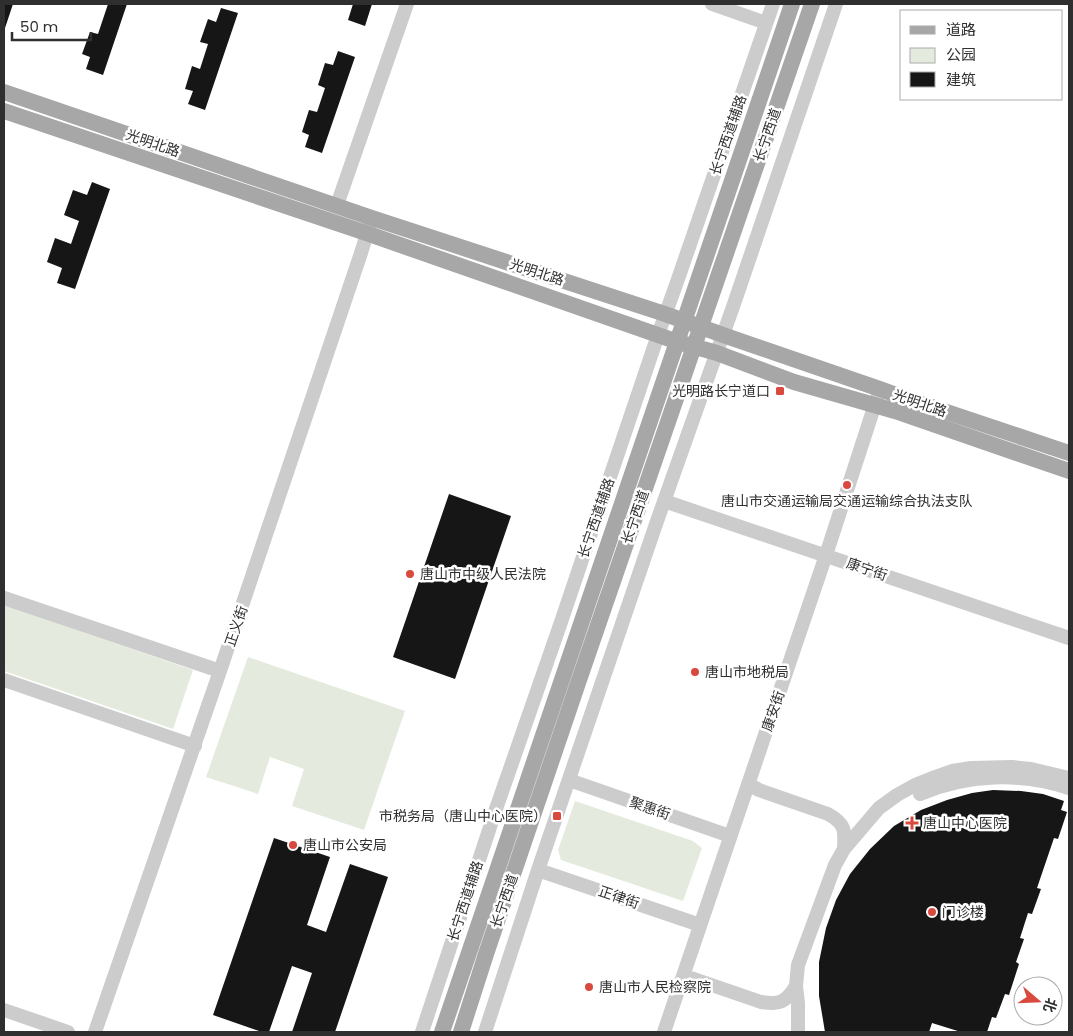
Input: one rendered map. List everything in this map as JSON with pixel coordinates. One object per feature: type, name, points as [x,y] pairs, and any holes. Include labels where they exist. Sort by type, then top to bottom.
[{"type":"main road","name":"长宁西道","points":[[442,1032],[792,4]]},
{"type":"main road","name":"长宁西道","points":[[462,1032],[486,954],[575,692],[812,4]]},
{"type":"main road","name":"光明北路","points":[[4,92],[337,205],[369,226],[658,335],[717,353],[794,382],[895,411],[1069,471]]},
{"type":"main road","name":"光明北路","points":[[4,111],[369,226],[665,314],[1069,453]]},
{"type":"street","points":[[337,205],[407,4]]},
{"type":"street","points":[[712,4],[766,23]]},
{"type":"street","name":"长宁西道辅路","points":[[422,1032],[499,800],[773,4]]},
{"type":"street","points":[[485,1032],[538,870],[836,4]]},
{"type":"street","name":"正义街","points":[[95,1032],[195,746],[369,226]]},
{"type":"street","name":"康安街","points":[[664,1032],[826,555],[880,389]]},
{"type":"street","name":"康宁街","points":[[664,501],[1069,638]]},
{"type":"street","points":[[4,598],[220,671]]},
{"type":"street","points":[[4,680],[195,746]]},
{"type":"street","points":[[798,1032],[796,986],[798,965],[834,865],[844,849],[879,808],[915,785],[935,777],[971,768],[1012,767],[1031,769],[1069,778]]},
{"type":"street","points":[[856,835],[897,806],[915,796],[952,782],[1012,777],[1031,779],[1069,788]]},
{"type":"street","name":"聚惠街","points":[[569,780],[730,836]]},
{"type":"street","points":[[748,784],[760,786],[832,811],[856,835]]},
{"type":"street","points":[[748,784],[759,790],[834,817],[844,827],[844,849]]},
{"type":"street","name":"正律街","points":[[538,870],[700,925]]},
{"type":"street","points":[[683,977],[769,1003],[783,1002],[796,986]]},
{"type":"street","points":[[683,977],[692,983],[760,1006],[798,1004]]},
{"type":"street","points":[[798,1004],[805,1032]]},
{"type":"street","points":[[4,1010],[68,1032]]},
{"type":"green space","points":[[4,605],[193,670],[173,729],[4,671]]},
{"type":"green space","points":[[248,657],[405,711],[364,830],[292,806],[304,769],[270,757],[258,794],[206,777]]},
{"type":"green space","points":[[575,801],[693,841],[702,848],[683,901],[561,860],[558,850]]},
{"type":"building","points":[[4,4],[13,4],[5,28],[4,28]]},
{"type":"building","points":[[108,4],[127,4],[103,75],[86,69],[90,57],[82,54],[90,32],[98,34]]},
{"type":"building","points":[[353,4],[372,4],[365,26],[348,20]]},
{"type":"building","points":[[221,8],[238,13],[205,110],[188,104],[193,91],[185,89],[192,66],[200,69],[208,44],[200,42],[208,19],[216,22]]},
{"type":"building","points":[[338,51],[355,57],[322,153],[305,147],[309,135],[302,132],[309,110],[317,112],[325,88],[318,85],[325,63],[333,65]]},
{"type":"building","points":[[92,182],[110,189],[75,289],[57,283],[62,268],[47,262],[55,238],[71,244],[79,221],[64,215],[73,190],[87,195]]},
{"type":"building","name":"唐山市中级人民法院","points":[[449,494],[511,516],[455,679],[393,657]]},
{"type":"building","name":"门诊楼","points":[[993,790],[1043,794],[1064,801],[1061,810],[1067,812],[1058,839],[1054,838],[1037,888],[1041,889],[1032,914],[1028,913],[1020,938],[1024,939],[1016,962],[1019,964],[1015,976],[1013,976],[1009,995],[1005,994],[996,1018],[992,1017],[987,1032],[961,1032],[932,1023],[929,1032],[825,1032],[819,996],[819,962],[826,928],[836,900],[850,874],[870,849],[894,826],[921,810],[972,793]]},
{"type":"building","name":"唐山市公安局","points":[[274,838],[330,857],[307,925],[326,932],[350,864],[388,877],[335,1032],[292,1032],[312,973],[292,966],[269,1032],[262,1032],[213,1015]]},
{"type":"place","name":"光明路长宁道口","points":[[780,391]]},
{"type":"place","name":"唐山市交通运输局交通运输综合执法支队","points":[[847,485]]},
{"type":"place","name":"唐山市中级人民法院","points":[[410,574]]},
{"type":"place","name":"唐山市地税局","points":[[695,672]]},
{"type":"place","name":"市税务局（唐山中心医院）","points":[[557,816]]},
{"type":"place","name":"唐山中心医院","points":[[912,823]]},
{"type":"place","name":"唐山市公安局","points":[[293,845]]},
{"type":"place","name":"门诊楼","points":[[932,912]]},
{"type":"place","name":"唐山市人民检察院","points":[[589,987]]}]
